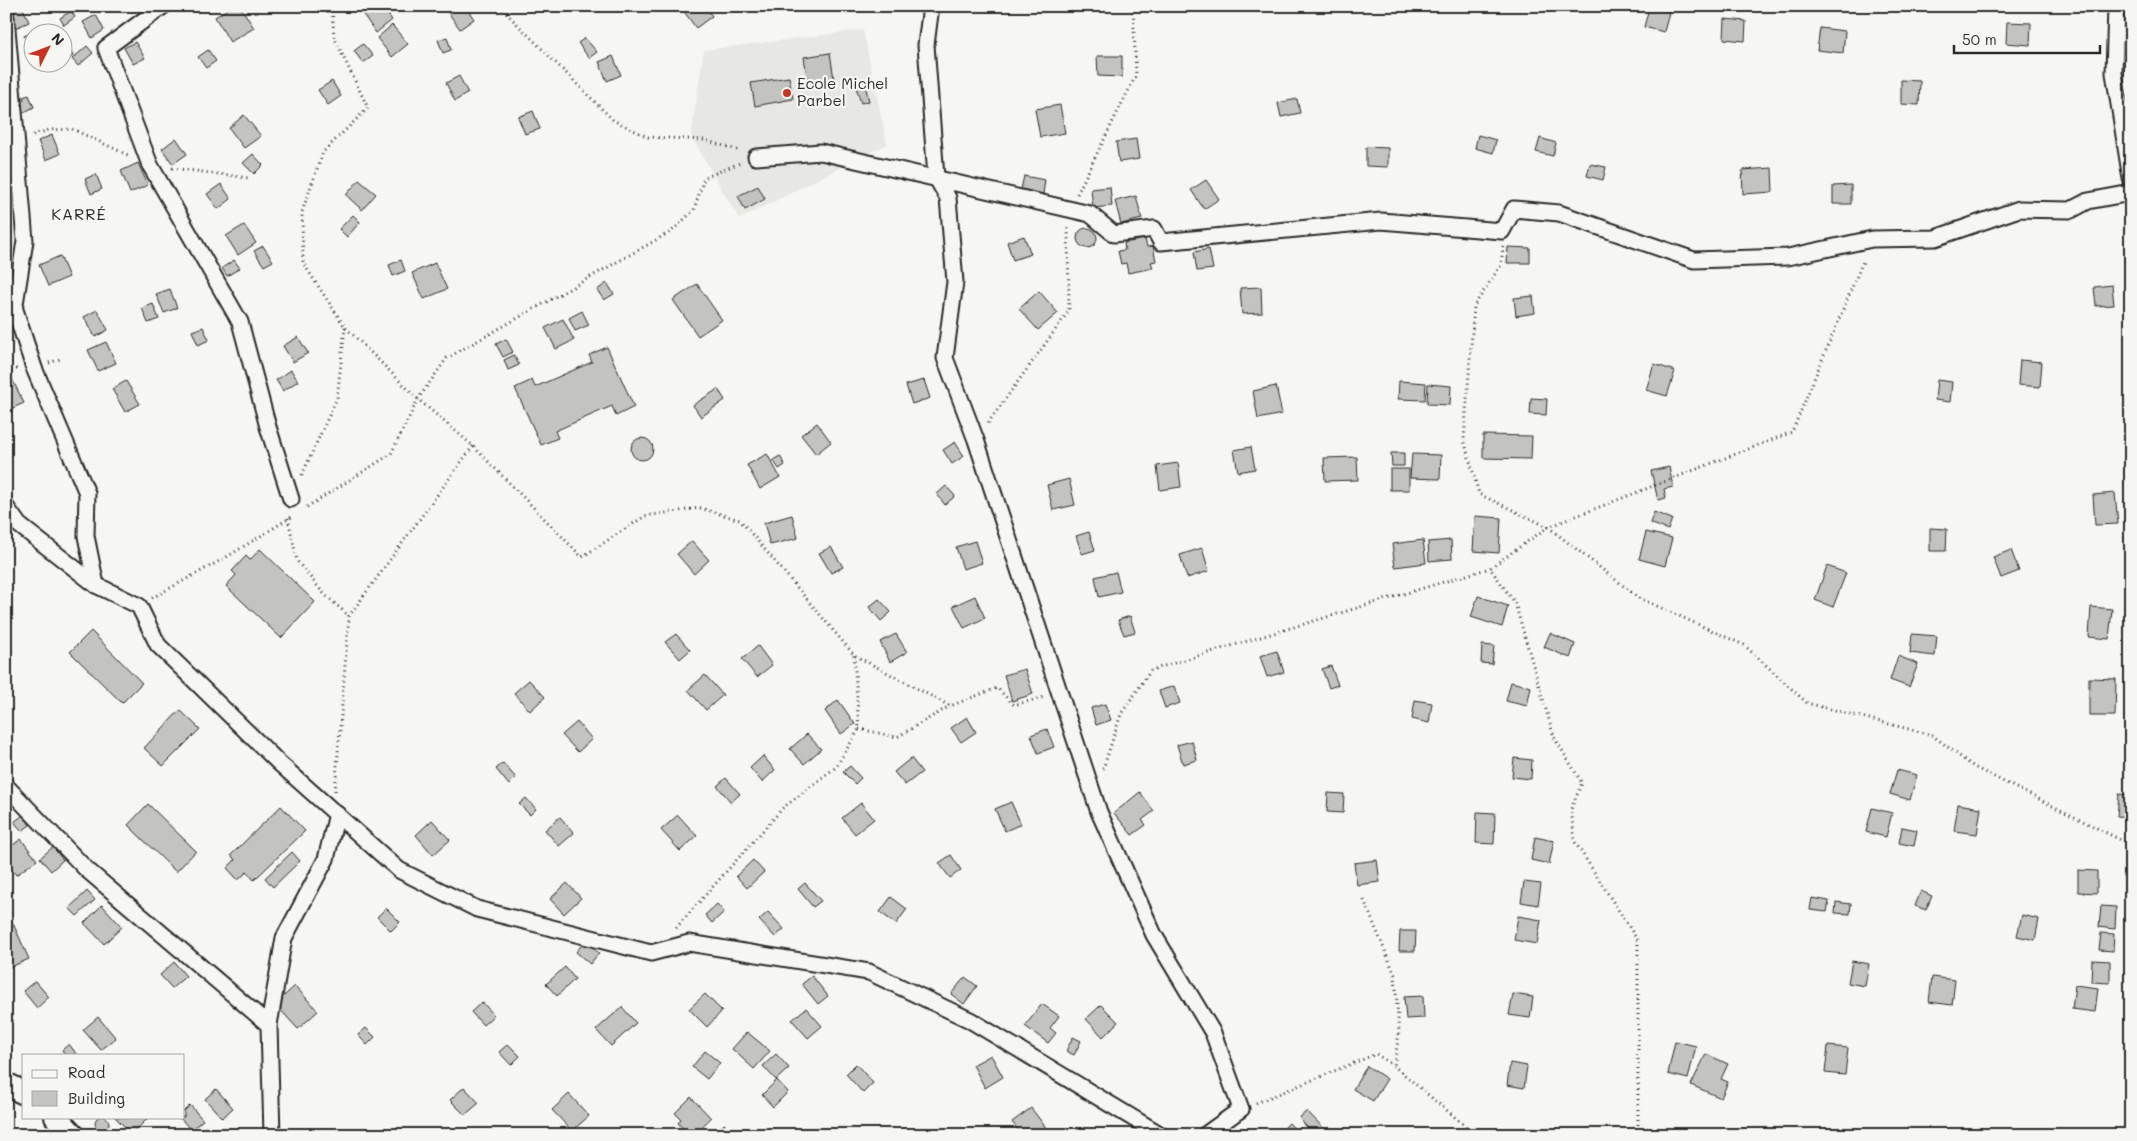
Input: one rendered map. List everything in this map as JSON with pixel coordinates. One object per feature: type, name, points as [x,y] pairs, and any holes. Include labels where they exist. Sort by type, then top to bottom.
[{"type":"street","points":[[931,6],[926,45],[936,178],[948,198],[955,282],[945,358],[976,440],[1103,821],[1154,935],[1213,1033],[1241,1109],[1220,1130],[1205,1135]]},
{"type":"street","points":[[2116,6],[2114,73],[2131,179]]},
{"type":"street","points":[[159,7],[106,48],[150,165],[240,322],[268,427],[291,499]]},
{"type":"street","points":[[6,17],[25,241],[15,306]]},
{"type":"street","points":[[756,156],[821,152],[1090,214],[1114,234],[1154,229],[1161,242],[1381,222],[1502,231],[1514,209],[1560,213],[1694,260],[1788,257],[1872,240],[1934,238],[2019,209],[2071,210],[2088,201],[2131,193]]},
{"type":"street","points":[[6,282],[34,368],[87,493],[86,536],[96,585]]},
{"type":"street","points":[[6,507],[20,525],[96,585],[138,606],[158,645],[279,763],[399,870],[477,909],[650,953],[689,943],[869,972],[970,1020],[1161,1135]]},
{"type":"street","points":[[6,786],[86,869],[269,1025]]},
{"type":"street","points":[[272,1135],[269,1025],[284,938],[326,859],[337,814]]},
{"type":"street","points":[[6,1084],[22,1092]]},
{"type":"street","points":[[57,1118],[73,1135]]},
{"type":"path","points":[[332,6],[334,36],[368,108],[322,152],[302,212],[303,263],[345,327],[418,399],[473,446],[582,558],[645,516],[700,508],[740,520],[854,655],[950,706]]},
{"type":"path","points":[[499,6],[613,120],[648,137],[705,140],[756,156]]},
{"type":"path","points":[[976,440],[1069,311],[1067,236],[1069,210],[1136,74],[1133,6]]},
{"type":"path","points":[[304,509],[391,454],[418,399],[447,358],[672,231],[694,210],[704,178],[756,156]]},
{"type":"path","points":[[1502,231],[1504,237],[1501,265],[1474,306],[1464,440],[1479,494],[1548,527],[1639,598],[1744,645],[1807,703],[1932,735],[1974,767],[2131,845]]},
{"type":"path","points":[[1102,772],[1121,714],[1151,670],[1490,568],[1548,527],[1792,432],[1872,240]]},
{"type":"path","points":[[345,327],[337,398],[291,499],[288,519],[297,561],[324,594],[349,616]]},
{"type":"path","points":[[337,814],[335,791],[349,616],[473,446]]},
{"type":"path","points":[[138,606],[225,558],[296,514]]},
{"type":"path","points":[[1490,568],[1515,602],[1554,737],[1582,783],[1571,809],[1575,842],[1638,941],[1638,1135]]},
{"type":"path","points":[[650,953],[672,932],[783,808],[836,767],[859,729],[854,655]]},
{"type":"path","points":[[859,729],[897,737],[950,706],[997,688],[1014,705],[1060,694]]},
{"type":"path","points":[[1364,900],[1395,975],[1398,1033],[1394,1066]]},
{"type":"path","points":[[1241,1109],[1376,1054],[1394,1066],[1476,1135]]},
{"type":"shaded area","name":"Ecole Michel Parbel","points":[[863,30],[887,144],[739,219],[691,136],[704,50]]},
{"type":"building","points":[[22,6],[29,22],[22,22],[22,25],[15,28],[6,7]]},
{"type":"building","points":[[232,6],[240,6],[254,28],[230,42],[215,17]]},
{"type":"building","points":[[371,6],[382,6],[392,20],[376,33],[362,13]]},
{"type":"building","points":[[454,6],[465,6],[474,19],[460,29],[447,11]]},
{"type":"building","points":[[680,6],[705,6],[712,16],[696,28]]},
{"type":"building","points":[[1649,8],[1669,12],[1664,32],[1644,27]]},
{"type":"building","points":[[71,11],[75,17],[68,22],[62,22],[60,18]]},
{"type":"building","points":[[96,15],[104,30],[92,38],[83,22]]},
{"type":"building","points":[[1725,19],[1746,21],[1745,41],[1724,39]]},
{"type":"building","points":[[2007,22],[2031,23],[2030,45],[2006,43]]},
{"type":"building","points":[[392,25],[408,44],[392,57],[377,38]]},
{"type":"building","points":[[1820,28],[1845,31],[1843,53],[1817,50]]},
{"type":"building","points":[[447,37],[451,50],[443,53],[438,40]]},
{"type":"building","points":[[585,38],[597,52],[589,58],[578,43]]},
{"type":"building","points":[[135,42],[145,58],[133,64],[124,48]]},
{"type":"building","points":[[363,44],[373,56],[363,63],[354,51]]},
{"type":"building","points":[[87,46],[93,53],[78,66],[72,59]]},
{"type":"building","points":[[208,50],[216,61],[206,68],[198,57]]},
{"type":"building","points":[[830,53],[834,79],[808,83],[804,57]]},
{"type":"building","points":[[613,56],[621,75],[607,81],[599,62]]},
{"type":"building","points":[[1097,56],[1122,56],[1122,77],[1098,76]]},
{"type":"building","points":[[459,76],[468,93],[455,101],[446,83]]},
{"type":"building","points":[[789,77],[793,99],[755,106],[751,83]]},
{"type":"building","points":[[1901,80],[1920,81],[1919,105],[1901,104]]},
{"type":"building","points":[[332,81],[341,96],[328,105],[318,90]]},
{"type":"building","points":[[865,85],[869,101],[861,103],[856,87]]},
{"type":"building","points":[[29,95],[34,107],[23,113],[18,103],[24,100],[23,97]]},
{"type":"building","points":[[1297,99],[1300,113],[1281,117],[1278,103]]},
{"type":"building","points":[[1060,105],[1065,133],[1040,137],[1035,109]]},
{"type":"building","points":[[533,111],[540,129],[525,134],[518,117]]},
{"type":"building","points":[[244,115],[261,136],[244,148],[229,128]]},
{"type":"building","points":[[52,135],[60,154],[46,160],[38,141]]},
{"type":"building","points":[[1478,135],[1496,140],[1493,153],[1475,148]]},
{"type":"building","points":[[176,138],[187,154],[173,164],[162,149]]},
{"type":"building","points":[[1540,138],[1556,143],[1553,156],[1536,152]]},
{"type":"building","points":[[1136,139],[1139,159],[1119,162],[1116,142]]},
{"type":"building","points":[[1366,147],[1388,148],[1388,167],[1366,166]]},
{"type":"building","points":[[253,154],[263,165],[254,174],[243,163]]},
{"type":"building","points":[[138,163],[148,185],[130,193],[121,171]]},
{"type":"building","points":[[1590,164],[1606,167],[1603,180],[1587,176]]},
{"type":"building","points":[[1772,168],[1773,192],[1743,194],[1742,170]]},
{"type":"building","points":[[96,174],[102,189],[91,194],[85,179]]},
{"type":"building","points":[[1024,176],[1045,180],[1043,194],[1021,189]]},
{"type":"building","points":[[359,180],[376,194],[362,210],[346,195]]},
{"type":"building","points":[[1206,180],[1219,199],[1204,209],[1191,190]]},
{"type":"building","points":[[221,184],[231,199],[218,209],[207,194]]},
{"type":"building","points":[[1851,185],[1851,204],[1833,204],[1833,186]]},
{"type":"building","points":[[758,186],[765,199],[745,210],[738,196]]},
{"type":"building","points":[[1110,187],[1112,206],[1093,208],[1091,189]]},
{"type":"building","points":[[1136,196],[1142,219],[1121,224],[1115,201]]},
{"type":"building","points":[[353,215],[360,222],[347,237],[339,229]]},
{"type":"building","points":[[244,225],[256,243],[238,255],[226,236]]},
{"type":"building","points":[[1087,228],[1094,231],[1097,238],[1094,245],[1087,248],[1080,245],[1077,238],[1080,231]]},
{"type":"building","points":[[1024,236],[1031,254],[1013,260],[1007,242]]},
{"type":"building","points":[[1145,239],[1147,247],[1153,246],[1156,261],[1151,262],[1153,268],[1128,273],[1126,263],[1121,264],[1118,251],[1125,250],[1124,243]]},
{"type":"building","points":[[263,246],[273,261],[264,266],[254,251]]},
{"type":"building","points":[[1508,247],[1530,248],[1530,263],[1507,263]]},
{"type":"building","points":[[1209,249],[1213,269],[1197,271],[1194,252]]},
{"type":"building","points":[[60,256],[69,277],[48,286],[39,265]]},
{"type":"building","points":[[234,260],[240,268],[227,276],[222,268]]},
{"type":"building","points":[[401,260],[405,271],[393,276],[389,265]]},
{"type":"building","points":[[435,263],[447,289],[424,299],[412,273]]},
{"type":"building","points":[[607,283],[614,294],[604,300],[597,290]]},
{"type":"building","points":[[697,284],[722,320],[698,336],[673,300]]},
{"type":"building","points":[[2112,285],[2114,305],[2096,306],[2094,287]]},
{"type":"building","points":[[1261,287],[1262,313],[1242,314],[1240,288]]},
{"type":"building","points":[[170,289],[177,308],[164,313],[156,294]]},
{"type":"building","points":[[1039,291],[1058,313],[1038,330],[1019,309]]},
{"type":"building","points":[[1533,296],[1535,313],[1516,316],[1514,298]]},
{"type":"building","points":[[153,304],[159,319],[148,323],[142,308]]},
{"type":"building","points":[[97,310],[108,330],[95,337],[84,317]]},
{"type":"building","points":[[582,311],[589,325],[575,331],[569,318]]},
{"type":"building","points":[[563,319],[574,340],[556,349],[545,328]]},
{"type":"building","points":[[203,327],[209,340],[198,345],[192,331]]},
{"type":"building","points":[[298,337],[308,353],[293,362],[283,346]]},
{"type":"building","points":[[506,339],[513,352],[503,357],[496,344]]},
{"type":"building","points":[[106,342],[116,363],[98,371],[88,350]]},
{"type":"building","points":[[607,347],[634,407],[616,416],[612,406],[555,431],[558,438],[541,445],[515,388],[532,380],[535,387],[592,362],[589,355]]},
{"type":"building","points":[[514,355],[519,365],[508,370],[504,360]]},
{"type":"building","points":[[2020,360],[2042,362],[2040,387],[2018,385]]},
{"type":"building","points":[[1654,364],[1675,371],[1667,396],[1646,390]]},
{"type":"building","points":[[291,370],[298,381],[283,391],[276,380]]},
{"type":"building","points":[[12,379],[24,403],[6,411],[6,382]]},
{"type":"building","points":[[924,380],[930,398],[912,404],[906,385]]},
{"type":"building","points":[[1937,380],[1952,382],[1950,402],[1935,400]]},
{"type":"building","points":[[126,381],[140,404],[125,412],[112,389]]},
{"type":"building","points":[[1399,381],[1426,383],[1425,400],[1398,399]]},
{"type":"building","points":[[1428,384],[1451,386],[1450,405],[1427,404]]},
{"type":"building","points":[[1276,386],[1282,414],[1258,419],[1253,391]]},
{"type":"building","points":[[718,389],[725,400],[701,417],[693,405]]},
{"type":"building","points":[[1531,398],[1547,399],[1546,415],[1530,414]]},
{"type":"building","points":[[817,423],[831,442],[816,454],[801,435]]},
{"type":"building","points":[[1483,435],[1532,436],[1531,459],[1483,458]]},
{"type":"building","points":[[642,438],[650,441],[653,449],[650,457],[642,460],[634,457],[631,449],[634,441]]},
{"type":"building","points":[[955,442],[964,456],[952,464],[943,450]]},
{"type":"building","points":[[1251,447],[1255,469],[1238,472],[1234,450]]},
{"type":"building","points":[[1391,453],[1404,453],[1404,466],[1392,466]]},
{"type":"building","points":[[767,454],[780,477],[760,489],[747,465]]},
{"type":"building","points":[[1412,454],[1441,455],[1440,479],[1410,478]]},
{"type":"building","points":[[780,456],[785,465],[779,469],[773,460]]},
{"type":"building","points":[[1357,457],[1358,480],[1325,481],[1324,458]]},
{"type":"building","points":[[1178,463],[1181,487],[1160,490],[1157,466]]},
{"type":"building","points":[[1669,467],[1673,487],[1664,489],[1666,498],[1658,500],[1651,471]]},
{"type":"building","points":[[1390,469],[1409,469],[1409,490],[1390,490]]},
{"type":"building","points":[[1069,479],[1075,505],[1053,510],[1047,485]]},
{"type":"building","points":[[946,486],[955,496],[945,505],[937,494]]},
{"type":"building","points":[[2115,493],[2118,524],[2095,525],[2093,495]]},
{"type":"building","points":[[1654,512],[1672,519],[1668,530],[1650,523]]},
{"type":"building","points":[[792,515],[798,538],[770,545],[764,523]]},
{"type":"building","points":[[1475,516],[1501,518],[1499,553],[1473,551]]},
{"type":"building","points":[[1930,528],[1947,529],[1946,551],[1930,551]]},
{"type":"building","points":[[1089,532],[1095,550],[1082,554],[1076,536]]},
{"type":"building","points":[[1646,532],[1672,538],[1665,566],[1639,559]]},
{"type":"building","points":[[1423,540],[1426,563],[1395,567],[1392,544]]},
{"type":"building","points":[[1451,540],[1452,559],[1429,561],[1428,542]]},
{"type":"building","points":[[692,541],[709,560],[694,574],[677,554]]},
{"type":"building","points":[[975,541],[982,563],[963,569],[956,547]]},
{"type":"building","points":[[831,547],[843,567],[831,573],[819,553]]},
{"type":"building","points":[[1202,548],[1209,571],[1187,578],[1180,555]]},
{"type":"building","points":[[260,549],[315,602],[281,638],[226,586],[236,575],[232,571],[246,556],[250,560]]},
{"type":"building","points":[[2011,550],[2019,571],[2001,578],[1993,557]]},
{"type":"building","points":[[1827,566],[1846,573],[1833,607],[1815,600]]},
{"type":"building","points":[[1116,572],[1121,592],[1099,597],[1095,577]]},
{"type":"building","points":[[975,596],[985,618],[964,628],[953,606]]},
{"type":"building","points":[[1478,596],[1508,606],[1502,627],[1471,617]]},
{"type":"building","points":[[879,599],[891,612],[881,621],[869,607]]},
{"type":"building","points":[[2091,607],[2112,609],[2109,639],[2089,637]]},
{"type":"building","points":[[1130,616],[1135,632],[1124,635],[1118,620]]},
{"type":"building","points":[[91,631],[142,683],[122,703],[70,652]]},
{"type":"building","points":[[1550,633],[1575,644],[1570,658],[1544,647]]},
{"type":"building","points":[[676,634],[690,650],[680,659],[665,642]]},
{"type":"building","points":[[896,634],[907,652],[890,662],[880,642]]},
{"type":"building","points":[[1912,634],[1937,636],[1935,656],[1910,653]]},
{"type":"building","points":[[1482,645],[1494,646],[1492,664],[1481,663]]},
{"type":"building","points":[[758,646],[772,665],[757,677],[742,659]]},
{"type":"building","points":[[1277,651],[1284,672],[1267,677],[1260,656]]},
{"type":"building","points":[[1898,656],[1918,664],[1909,687],[1890,680]]},
{"type":"building","points":[[1331,666],[1338,685],[1329,688],[1322,669]]},
{"type":"building","points":[[1025,669],[1033,694],[1012,701],[1004,675]]},
{"type":"building","points":[[705,675],[723,695],[706,710],[688,690]]},
{"type":"building","points":[[2089,678],[2116,679],[2115,716],[2089,716]]},
{"type":"building","points":[[529,680],[545,697],[530,711],[514,693]]},
{"type":"building","points":[[1511,682],[1531,687],[1527,706],[1506,701]]},
{"type":"building","points":[[1174,686],[1180,703],[1165,708],[1159,691]]},
{"type":"building","points":[[838,700],[855,724],[841,734],[825,711]]},
{"type":"building","points":[[1415,700],[1432,703],[1429,723],[1412,719]]},
{"type":"building","points":[[1105,704],[1111,720],[1096,725],[1091,708]]},
{"type":"building","points":[[180,710],[200,729],[163,766],[144,748]]},
{"type":"building","points":[[967,717],[976,732],[961,742],[951,728]]},
{"type":"building","points":[[577,722],[592,739],[578,752],[562,735]]},
{"type":"building","points":[[1047,729],[1054,747],[1038,753],[1031,735]]},
{"type":"building","points":[[807,734],[821,749],[804,764],[790,749]]},
{"type":"building","points":[[1192,741],[1197,760],[1183,764],[1177,745]]},
{"type":"building","points":[[763,756],[775,770],[762,782],[750,768]]},
{"type":"building","points":[[911,758],[922,772],[905,785],[894,772]]},
{"type":"building","points":[[1514,758],[1532,760],[1531,779],[1512,777]]},
{"type":"building","points":[[503,763],[516,778],[509,785],[496,769]]},
{"type":"building","points":[[850,766],[861,778],[855,784],[843,772]]},
{"type":"building","points":[[1897,770],[1917,775],[1910,800],[1890,794]]},
{"type":"building","points":[[726,778],[740,794],[731,802],[717,786]]},
{"type":"building","points":[[1140,792],[1154,811],[1142,820],[1146,825],[1132,835],[1114,813]]},
{"type":"building","points":[[1328,793],[1344,794],[1343,813],[1327,812]]},
{"type":"building","points":[[2119,794],[2131,795],[2131,817],[2117,816]]},
{"type":"building","points":[[526,798],[536,809],[530,815],[519,804]]},
{"type":"building","points":[[1011,802],[1021,824],[1005,831],[995,809]]},
{"type":"building","points":[[861,803],[874,819],[855,834],[842,818]]},
{"type":"building","points":[[148,804],[196,851],[176,872],[128,825]]},
{"type":"building","points":[[1958,804],[1981,808],[1977,834],[1954,831]]},
{"type":"building","points":[[281,806],[305,831],[254,880],[247,872],[238,880],[227,868],[235,860],[231,855]]},
{"type":"building","points":[[1872,808],[1892,813],[1886,837],[1866,832]]},
{"type":"building","points":[[1477,812],[1495,813],[1494,844],[1476,843]]},
{"type":"building","points":[[23,815],[30,825],[22,831],[14,822]]},
{"type":"building","points":[[678,815],[697,836],[680,851],[661,830]]},
{"type":"building","points":[[560,817],[574,833],[559,846],[545,830]]},
{"type":"building","points":[[432,820],[450,840],[433,855],[416,835]]},
{"type":"building","points":[[1902,827],[1917,830],[1914,846],[1899,843]]},
{"type":"building","points":[[1535,837],[1554,841],[1549,864],[1531,860]]},
{"type":"building","points":[[21,839],[37,860],[16,875],[6,862],[10,857],[6,850]]},
{"type":"building","points":[[53,847],[63,860],[51,871],[40,858]]},
{"type":"building","points":[[292,852],[300,861],[273,887],[265,878]]},
{"type":"building","points":[[951,855],[961,870],[950,878],[939,863]]},
{"type":"building","points":[[753,860],[764,872],[747,888],[736,876]]},
{"type":"building","points":[[1377,860],[1380,882],[1357,885],[1354,863]]},
{"type":"building","points":[[2078,870],[2097,871],[2097,893],[2078,892]]},
{"type":"building","points":[[1524,882],[1541,884],[1538,905],[1521,902]]},
{"type":"building","points":[[567,883],[581,898],[564,914],[550,899]]},
{"type":"building","points":[[805,883],[821,901],[813,907],[798,889]]},
{"type":"building","points":[[87,891],[95,900],[77,916],[69,908]]},
{"type":"building","points":[[1921,891],[1932,896],[1926,910],[1915,906]]},
{"type":"building","points":[[891,897],[907,909],[896,924],[880,912]]},
{"type":"building","points":[[1812,898],[1829,901],[1827,912],[1810,910]]},
{"type":"building","points":[[1836,902],[1851,904],[1850,914],[1835,913]]},
{"type":"building","points":[[717,904],[724,912],[712,923],[705,915]]},
{"type":"building","points":[[102,905],[122,927],[104,944],[84,923]]},
{"type":"building","points":[[2101,906],[2116,907],[2115,929],[2099,927]]},
{"type":"building","points":[[386,908],[400,922],[391,931],[377,917]]},
{"type":"building","points":[[768,912],[784,929],[775,937],[759,920]]},
{"type":"building","points":[[2022,915],[2039,919],[2035,940],[2017,936]]},
{"type":"building","points":[[1518,916],[1541,920],[1537,944],[1514,940]]},
{"type":"building","points":[[11,919],[29,959],[6,969],[6,922]]},
{"type":"building","points":[[1400,931],[1416,931],[1415,951],[1399,951]]},
{"type":"building","points":[[2101,933],[2114,934],[2113,951],[2099,950]]},
{"type":"building","points":[[585,941],[599,953],[590,964],[576,952]]},
{"type":"building","points":[[2092,960],[2110,961],[2110,983],[2091,982]]},
{"type":"building","points":[[1852,961],[1869,964],[1865,986],[1848,983]]},
{"type":"building","points":[[174,962],[186,976],[172,988],[160,975]]},
{"type":"building","points":[[565,967],[575,979],[557,996],[546,984]]},
{"type":"building","points":[[812,976],[828,996],[818,1004],[802,984]]},
{"type":"building","points":[[965,977],[977,986],[964,1004],[951,994]]},
{"type":"building","points":[[1932,977],[1955,980],[1952,1005],[1929,1002]]},
{"type":"building","points":[[35,981],[49,997],[37,1008],[23,991]]},
{"type":"building","points":[[2075,985],[2098,988],[2095,1012],[2072,1009]]},
{"type":"building","points":[[295,986],[318,1011],[298,1029],[275,1004]]},
{"type":"building","points":[[705,994],[722,1011],[707,1027],[689,1009]]},
{"type":"building","points":[[1513,994],[1533,997],[1530,1018],[1509,1015]]},
{"type":"building","points":[[1423,996],[1424,1018],[1406,1019],[1404,997]]},
{"type":"building","points":[[482,1002],[494,1015],[483,1025],[471,1012]]},
{"type":"building","points":[[1042,1004],[1059,1016],[1050,1028],[1056,1033],[1048,1043],[1025,1026]]},
{"type":"building","points":[[1101,1005],[1118,1022],[1103,1037],[1086,1019]]},
{"type":"building","points":[[622,1007],[636,1023],[611,1046],[596,1030]]},
{"type":"building","points":[[806,1008],[822,1026],[808,1038],[792,1020]]},
{"type":"building","points":[[98,1017],[116,1038],[101,1050],[83,1030]]},
{"type":"building","points":[[366,1028],[375,1037],[367,1045],[358,1035]]},
{"type":"building","points":[[747,1032],[770,1051],[754,1069],[732,1049]]},
{"type":"building","points":[[1073,1037],[1081,1041],[1074,1055],[1066,1051]]},
{"type":"building","points":[[1675,1041],[1696,1046],[1688,1079],[1668,1074]]},
{"type":"building","points":[[69,1044],[76,1054],[64,1054],[62,1050]]},
{"type":"building","points":[[508,1044],[520,1056],[511,1065],[499,1052]]},
{"type":"building","points":[[1828,1046],[1848,1048],[1845,1075],[1825,1073]]},
{"type":"building","points":[[705,1051],[720,1063],[707,1079],[692,1067]]},
{"type":"building","points":[[776,1054],[789,1068],[776,1080],[763,1066]]},
{"type":"building","points":[[1706,1054],[1728,1064],[1721,1079],[1728,1082],[1721,1098],[1691,1085]]},
{"type":"building","points":[[991,1055],[1003,1077],[985,1088],[973,1065]]},
{"type":"building","points":[[1510,1063],[1527,1066],[1524,1088],[1507,1085]]},
{"type":"building","points":[[856,1064],[873,1083],[863,1093],[846,1074]]},
{"type":"building","points":[[1367,1066],[1387,1079],[1373,1101],[1353,1089]]},
{"type":"building","points":[[777,1080],[788,1092],[773,1107],[762,1095]]},
{"type":"building","points":[[464,1087],[479,1103],[465,1115],[450,1100]]},
{"type":"building","points":[[216,1089],[233,1108],[222,1118],[205,1099]]},
{"type":"building","points":[[569,1094],[589,1116],[572,1131],[552,1110]]},
{"type":"building","points":[[691,1097],[711,1118],[694,1134],[690,1130],[687,1133],[678,1123],[681,1119],[675,1113]]},
{"type":"building","points":[[190,1105],[203,1120],[191,1130],[180,1118],[185,1118],[185,1110]]},
{"type":"building","points":[[1031,1108],[1050,1133],[1048,1135],[1022,1135],[1012,1122]]},
{"type":"building","points":[[1307,1111],[1327,1132],[1324,1135],[1314,1135],[1299,1118]]},
{"type":"building","points":[[97,1118],[107,1118],[109,1126],[105,1130],[99,1130],[95,1126]]},
{"type":"building","points":[[116,1118],[146,1118],[132,1134]]},
{"type":"building","points":[[1289,1123],[1300,1135],[1277,1135]]},
{"type":"building","points":[[724,1124],[738,1135],[716,1135]]},
{"type":"building","points":[[206,1126],[214,1135],[196,1135]]},
{"type":"place","name":"Ecole Michel Parbel","points":[[787,93]]},
{"type":"district","name":"KARRÉ","points":[[79,214]]}]
